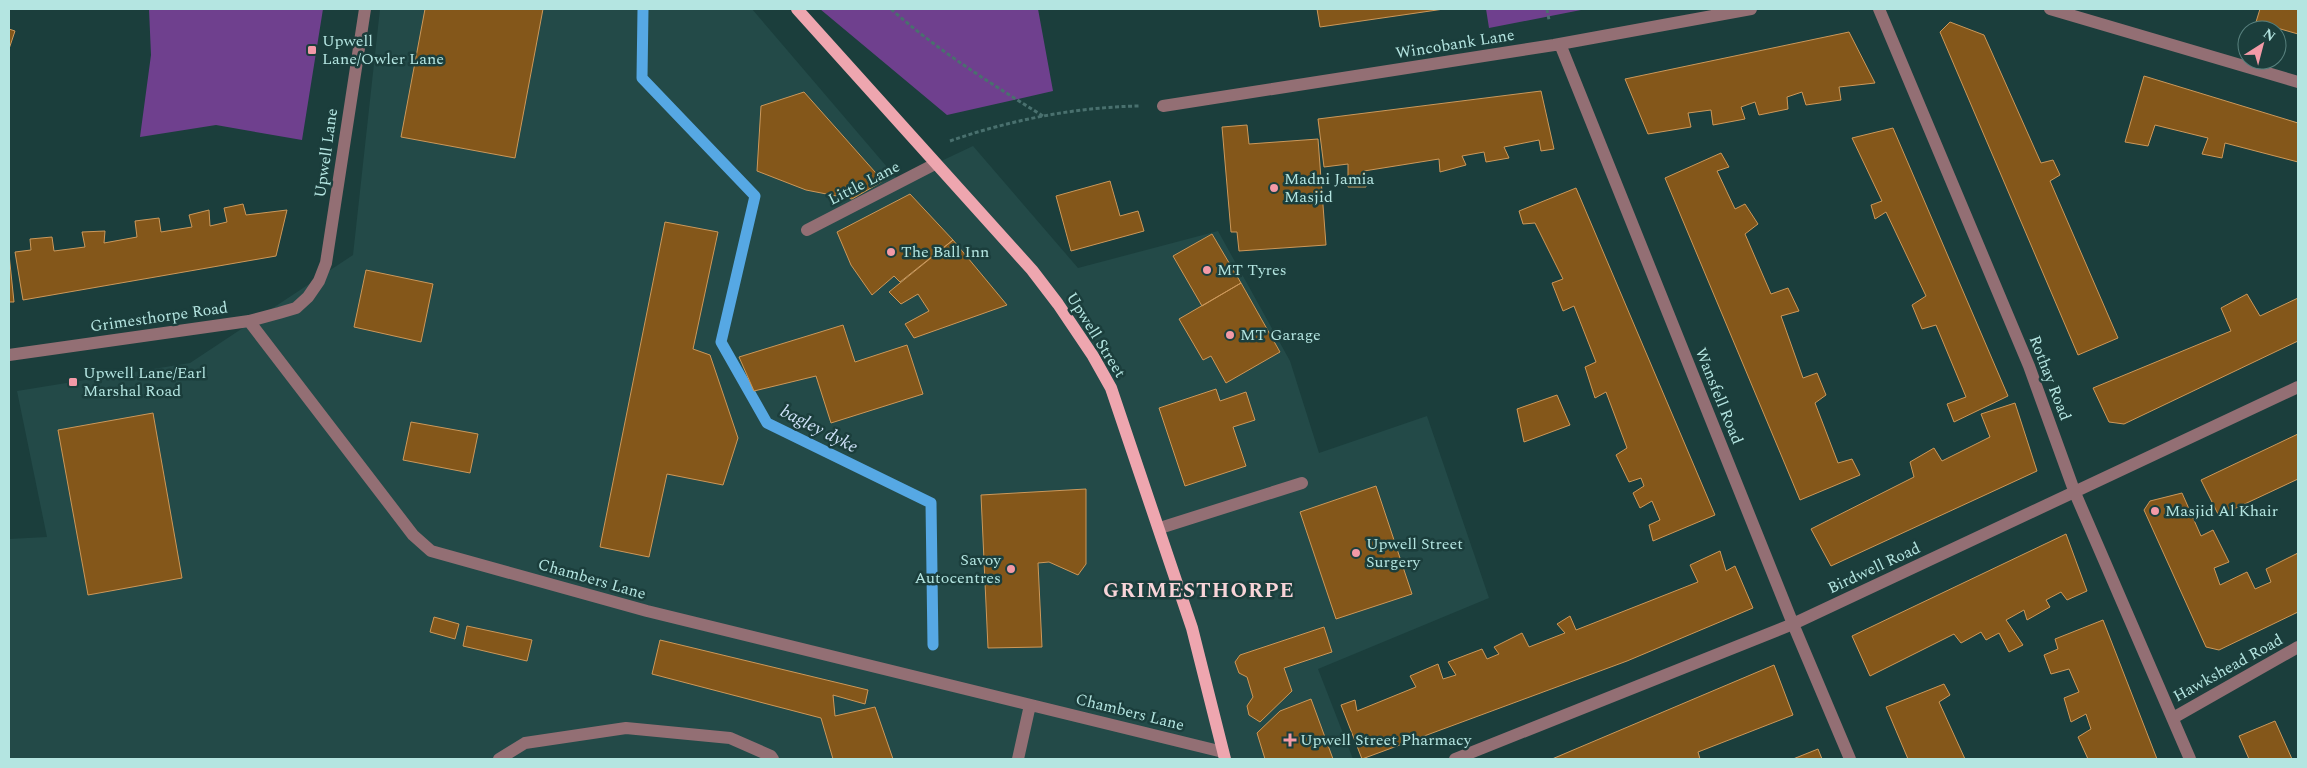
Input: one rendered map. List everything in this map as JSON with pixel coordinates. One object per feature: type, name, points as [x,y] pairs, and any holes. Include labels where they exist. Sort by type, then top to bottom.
[{"type":"main road","name":"Upwell Street","points":[[797,9],[1032,270],[1058,304],[1093,356],[1114,397],[1160,528],[1192,628],[1224,756]]},
{"type":"street","name":"Upwell Lane","points":[[308,297],[319,280],[326,263],[365,9]]},
{"type":"street","name":"Wincobank Lane","points":[[1163,106],[1560,44],[1751,9]]},
{"type":"street","name":"Rothay Road","points":[[1879,9],[2029,366],[2075,493],[2190,759]]},
{"type":"street","points":[[2050,9],[2298,82]]},
{"type":"street","name":"Wansfell Road","points":[[1560,44],[1793,624],[1850,759]]},
{"type":"street","name":"Little Lane","points":[[808,230],[935,164]]},
{"type":"street","name":"Grimesthorpe Road","points":[[9,355],[249,321],[296,308],[308,297]]},
{"type":"street","name":"Chambers Lane","points":[[249,321],[413,535],[431,551],[647,611],[1030,704],[1224,756]]},
{"type":"street","name":"Birdwell Road","points":[[1455,759],[1478,755],[1793,624],[2075,493],[2298,386]]},
{"type":"street","points":[[1160,528],[1302,483]]},
{"type":"street","name":"Hawkshead Road","points":[[2173,718],[2298,648]]},
{"type":"street","points":[[1018,759],[1030,704]]},
{"type":"street","points":[[499,759],[525,743],[626,728],[730,738],[771,756],[773,759]]},
{"type":"path","points":[[891,9],[916,32],[974,73],[1043,116]]},
{"type":"path","points":[[923,151],[968,135],[1043,116],[1120,106],[1163,106]]},
{"type":"shaded area","points":[[149,9],[323,9],[302,140],[216,125],[140,137],[151,55]]},
{"type":"shaded area","points":[[380,9],[752,9],[899,181],[973,146],[1078,268],[1218,231],[1290,361],[1319,453],[1427,416],[1489,598],[1318,669],[1353,759],[9,759],[9,539],[47,537],[17,391],[190,363],[353,255]]},
{"type":"shaded area","points":[[820,9],[1038,9],[1053,91],[947,115]]},
{"type":"shaded area","points":[[1486,9],[1586,9],[1489,28]]},
{"type":"building","points":[[425,9],[543,9],[515,158],[401,137]]},
{"type":"building","points":[[1317,9],[1444,9],[1320,27]]},
{"type":"building","points":[[2260,9],[2298,9],[2298,34],[2287,31],[2287,20],[2257,20]]},
{"type":"building","points":[[1950,22],[1984,35],[2041,163],[2053,160],[2060,175],[2050,181],[2118,338],[2078,355],[1940,32]]},
{"type":"building","points":[[9,29],[15,31],[9,49]]},
{"type":"building","points":[[1849,32],[1875,83],[1839,87],[1841,100],[1806,105],[1802,92],[1787,97],[1788,109],[1759,115],[1755,102],[1741,107],[1745,119],[1713,125],[1711,110],[1688,113],[1691,127],[1648,134],[1625,79]]},
{"type":"building","points":[[2144,76],[2298,123],[2298,162],[2225,143],[2222,158],[2202,154],[2208,138],[2155,125],[2148,146],[2125,142]]},
{"type":"building","points":[[1541,91],[1554,149],[1541,151],[1539,140],[1504,147],[1509,158],[1486,162],[1484,152],[1462,156],[1466,165],[1440,172],[1439,159],[1364,171],[1366,187],[1348,187],[1348,164],[1324,167],[1318,119]]},
{"type":"building","points":[[804,92],[883,181],[852,199],[806,190],[757,171],[761,106]]},
{"type":"building","name":"Madni Jamia Masjid","points":[[1247,125],[1249,144],[1318,139],[1326,245],[1239,251],[1237,232],[1231,232],[1222,127]]},
{"type":"building","points":[[1893,128],[2008,396],[1954,422],[1947,404],[1966,397],[1936,325],[1922,329],[1912,305],[1926,296],[1886,212],[1875,219],[1871,205],[1882,201],[1852,138]]},
{"type":"building","points":[[1721,153],[1729,167],[1717,171],[1735,209],[1745,204],[1758,224],[1745,234],[1771,294],[1788,288],[1799,311],[1781,316],[1803,378],[1817,373],[1826,395],[1815,403],[1838,463],[1852,459],[1860,475],[1800,500],[1665,178]]},
{"type":"building","points":[[1110,181],[1120,216],[1138,211],[1144,231],[1071,251],[1056,196]]},
{"type":"building","points":[[1576,188],[1715,515],[1653,541],[1649,525],[1660,520],[1652,501],[1640,508],[1633,493],[1644,486],[1641,478],[1629,482],[1616,455],[1627,448],[1606,392],[1595,398],[1585,367],[1596,362],[1574,306],[1563,311],[1552,283],[1563,279],[1535,223],[1523,224],[1519,211]]},
{"type":"building","name":"The Ball Inn","points":[[910,194],[953,240],[900,282],[894,276],[872,295],[851,265],[837,232]]},
{"type":"building","points":[[243,204],[246,215],[287,210],[276,256],[23,300],[15,252],[31,250],[30,239],[52,237],[54,251],[85,247],[82,232],[105,231],[104,243],[137,237],[135,221],[159,218],[161,232],[192,227],[189,215],[209,210],[210,226],[227,222],[224,208]]},
{"type":"building","points":[[665,222],[718,232],[693,349],[710,355],[738,438],[723,485],[667,474],[649,557],[600,547]]},
{"type":"building","name":"MT Tyres","points":[[1212,234],[1241,283],[1202,306],[1173,256]]},
{"type":"building","points":[[953,240],[1007,305],[914,338],[905,324],[929,311],[918,294],[901,304],[889,292]]},
{"type":"building","points":[[9,254],[14,302],[9,302]]},
{"type":"building","points":[[366,270],[433,284],[421,342],[354,327]]},
{"type":"building","name":"MT Garage","points":[[1241,283],[1280,352],[1226,383],[1211,356],[1203,360],[1179,319]]},
{"type":"building","points":[[2247,294],[2260,316],[2298,298],[2298,341],[2124,424],[2109,422],[2093,388],[2231,331],[2221,308]]},
{"type":"building","points":[[843,325],[855,362],[907,345],[923,394],[831,423],[816,376],[754,391],[739,357]]},
{"type":"building","points":[[1216,389],[1220,401],[1246,392],[1255,420],[1233,427],[1246,466],[1185,486],[1159,408]]},
{"type":"building","points":[[1557,395],[1570,425],[1524,442],[1517,409]]},
{"type":"building","points":[[2015,403],[2037,471],[1831,566],[1811,529],[1914,477],[1910,462],[1934,448],[1942,461],[1990,437],[1981,414]]},
{"type":"building","points":[[153,413],[182,578],[88,595],[58,430]]},
{"type":"building","points":[[411,422],[478,434],[470,473],[403,460]]},
{"type":"building","points":[[2298,434],[2298,479],[2219,516],[2201,480]]},
{"type":"building","name":"Upwell Street Surgery","points":[[1376,486],[1412,594],[1336,619],[1300,512]]},
{"type":"building","name":"Savoy Autocentres","points":[[1086,489],[1086,564],[1078,575],[1049,562],[1038,563],[1042,647],[988,648],[981,495]]},
{"type":"building","points":[[2182,493],[2201,536],[2213,530],[2229,562],[2214,568],[2220,585],[2247,572],[2255,589],[2271,582],[2266,569],[2298,553],[2298,612],[2219,650],[2206,647],[2144,510],[2150,501]]},
{"type":"building","points":[[2066,534],[2087,591],[2067,600],[2061,592],[2046,600],[2050,607],[2027,620],[2024,610],[2006,620],[2023,645],[2009,652],[1999,633],[1986,640],[1981,632],[1961,643],[1954,634],[1870,676],[1852,636]]},
{"type":"building","points":[[1720,551],[1726,571],[1735,566],[1753,608],[1627,661],[1362,759],[1341,705],[1355,700],[1357,711],[1416,687],[1410,676],[1438,664],[1443,679],[1456,675],[1448,662],[1482,649],[1487,659],[1499,654],[1494,647],[1522,633],[1529,647],[1565,633],[1557,624],[1570,616],[1576,630],[1698,582],[1690,565]]},
{"type":"building","points":[[434,617],[459,624],[455,639],[430,632]]},
{"type":"building","points":[[2103,620],[2157,759],[2088,759],[2078,737],[2091,729],[2086,714],[2071,722],[2064,698],[2079,692],[2069,669],[2051,674],[2044,655],[2058,649],[2055,639]]},
{"type":"building","points":[[467,626],[532,640],[527,661],[463,646]]},
{"type":"building","points":[[1324,627],[1332,652],[1284,668],[1292,691],[1260,722],[1249,715],[1247,706],[1253,697],[1247,677],[1239,673],[1235,662],[1240,655]]},
{"type":"building","points":[[660,640],[868,690],[865,704],[833,695],[835,716],[875,707],[893,759],[833,759],[821,718],[652,674]]},
{"type":"building","points":[[1774,665],[1793,715],[1698,752],[1700,759],[1552,759]]},
{"type":"building","points":[[1944,684],[1950,695],[1939,702],[1965,759],[1908,759],[1886,707]]},
{"type":"building","points":[[1311,699],[1333,759],[1265,759],[1257,733],[1280,711]]},
{"type":"building","points":[[2275,721],[2292,759],[2249,759],[2239,736]]},
{"type":"building","points":[[1818,749],[1822,759],[1793,759]]},
{"type":"waterway","name":"bagley dyke","points":[[643,9],[642,78],[755,196],[721,342],[767,423],[931,503],[933,645]]},
{"type":"place","name":"Upwell Lane/Owler Lane","points":[[312,50]]},
{"type":"place","name":"Madni Jamia Masjid","points":[[1274,188]]},
{"type":"place","name":"The Ball Inn","points":[[891,252]]},
{"type":"place","name":"MT Tyres","points":[[1207,270]]},
{"type":"place","name":"MT Garage","points":[[1230,335]]},
{"type":"place","name":"Upwell Lane/Earl Marshal Road","points":[[73,382]]},
{"type":"place","name":"Masjid Al Khair","points":[[2155,511]]},
{"type":"place","name":"Upwell Street Surgery","points":[[1356,553]]},
{"type":"place","name":"Savoy Autocentres","points":[[1011,569]]},
{"type":"place","name":"Upwell Street Pharmacy","points":[[1290,740]]},
{"type":"district","name":"GRIMESTHORPE","points":[[1199,591]]}]
